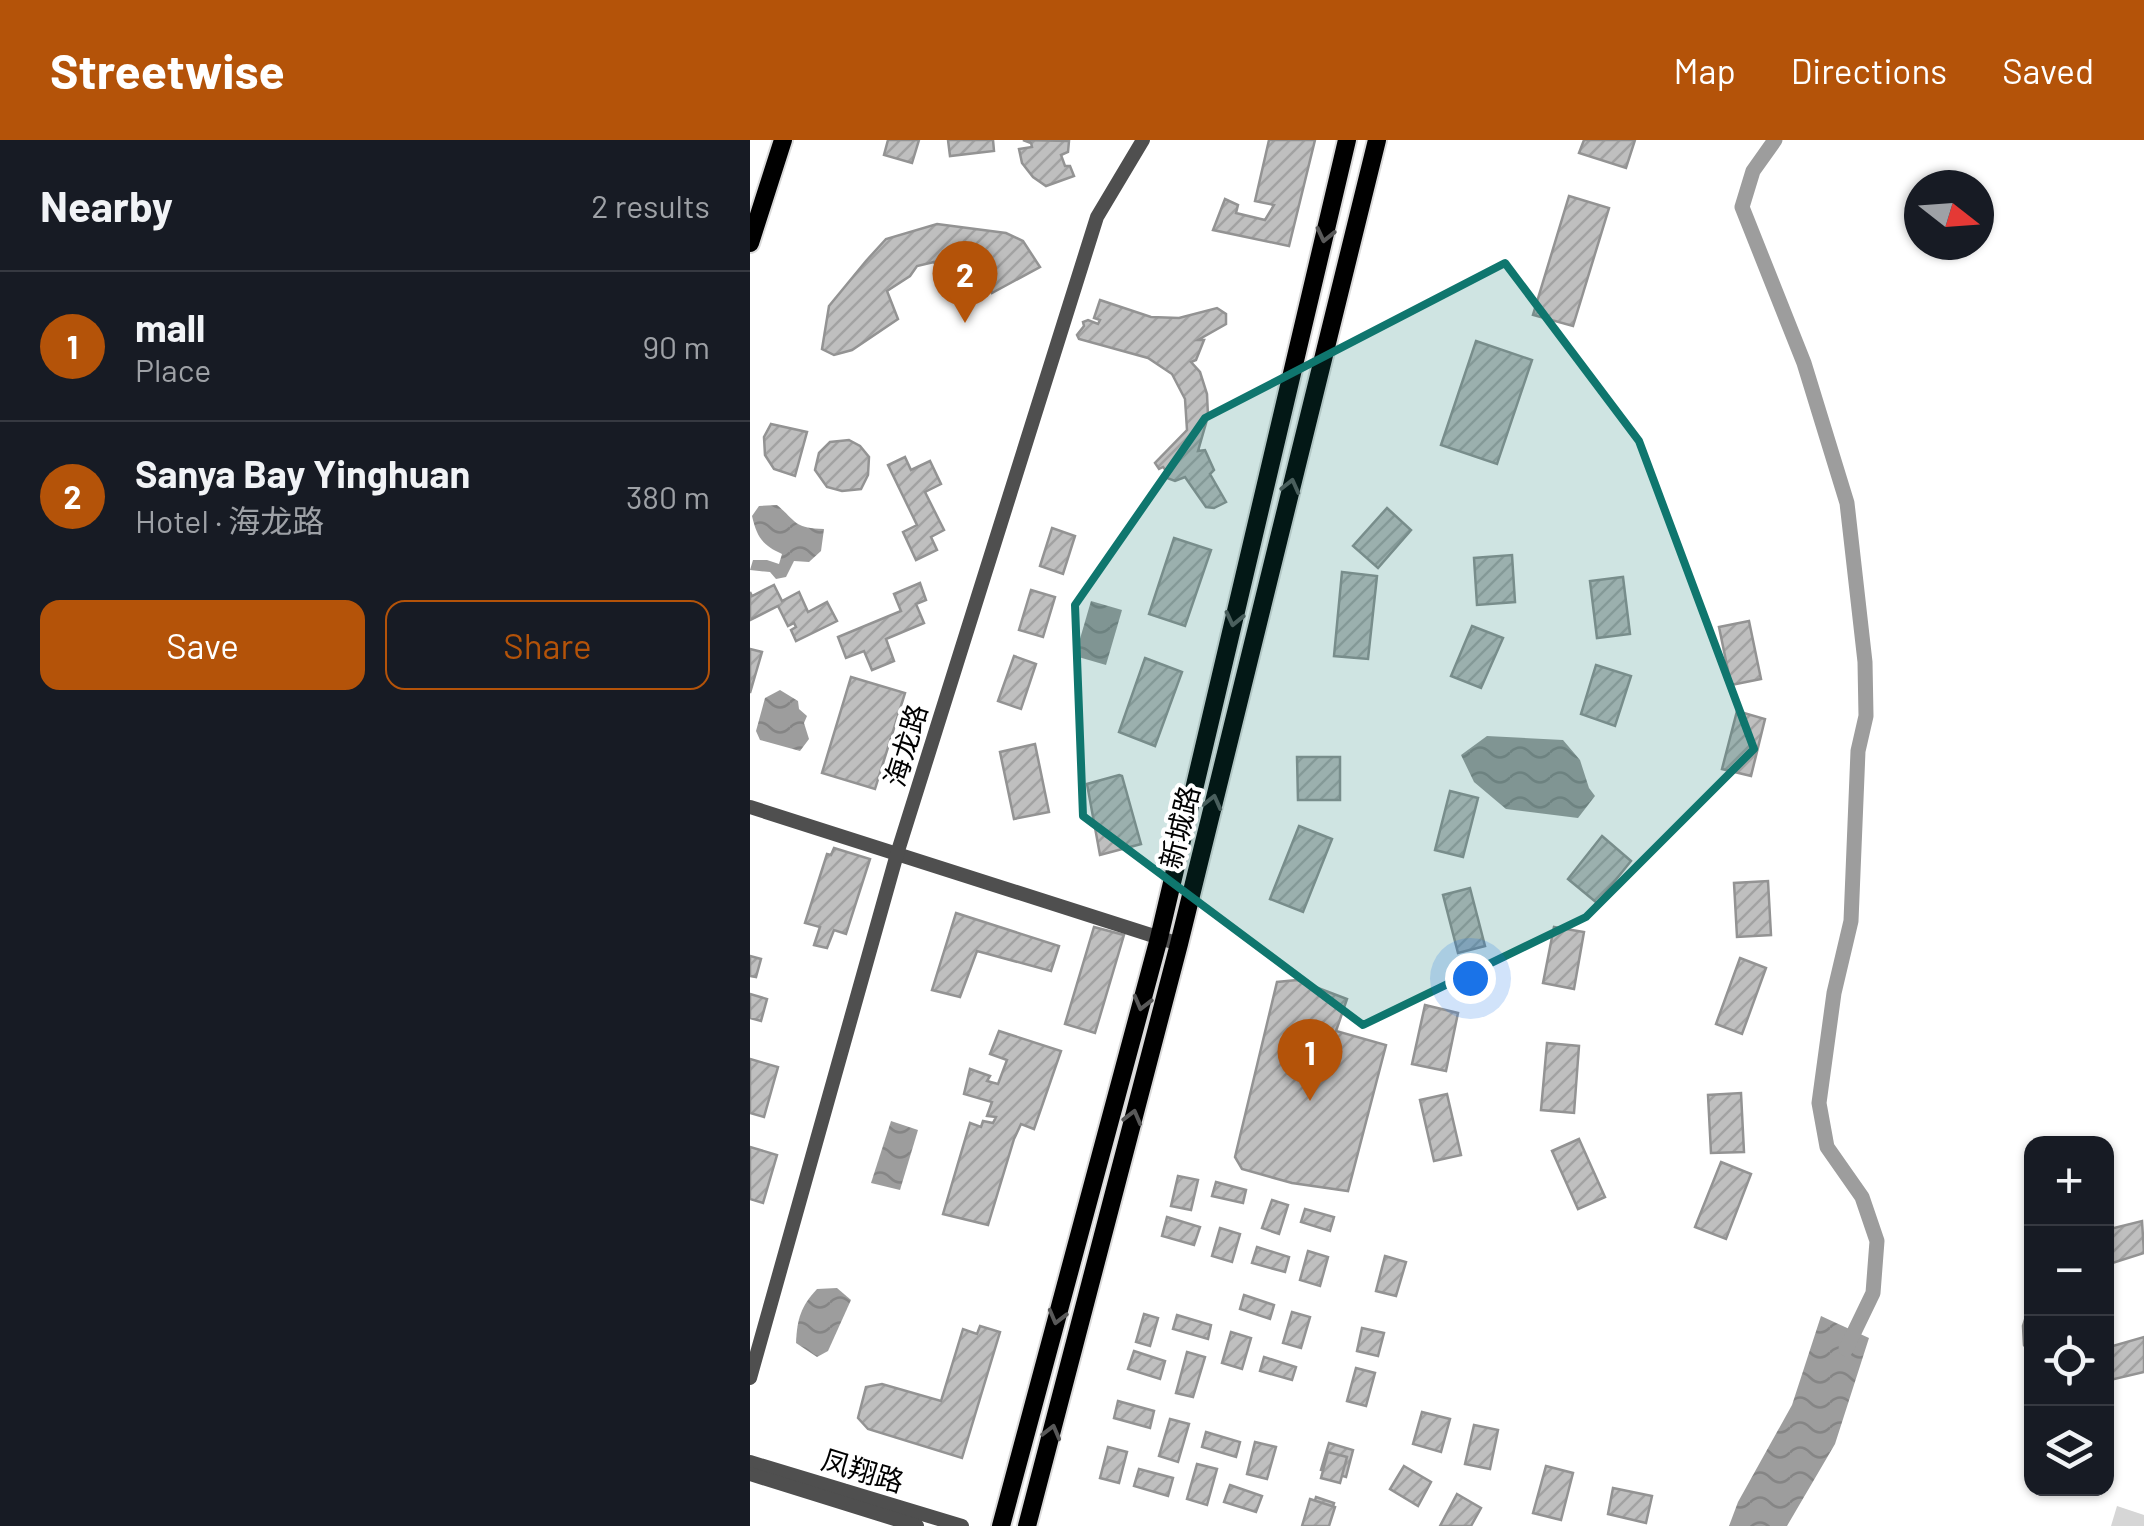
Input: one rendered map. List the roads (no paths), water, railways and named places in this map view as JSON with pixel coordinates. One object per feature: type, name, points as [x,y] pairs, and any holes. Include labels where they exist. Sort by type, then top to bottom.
[{"type":"main road","points":[[750,243],[783,140]]},
{"type":"main road","name":"新城路","points":[[1000,1526],[1159,938],[1347,140]]},
{"type":"main road","name":"新城路","points":[[1027,1526],[1178,944],[1376,140]]},
{"type":"street","name":"海龙路","points":[[750,1378],[896,854],[1097,217],[1143,140]]},
{"type":"street","points":[[750,807],[1178,944]]},
{"type":"street","name":"凤翔路","points":[[750,1462],[962,1526]]},
{"type":"street","name":"凤翔路","points":[[750,1474],[917,1526]]},
{"type":"water","points":[[777,505],[801,526],[824,529],[821,551],[809,562],[794,561],[786,577],[776,579],[770,572],[750,570],[753,560],[779,564],[782,554],[761,540],[752,516],[759,506]]},
{"type":"water","points":[[1091,601],[1122,610],[1106,665],[1075,656]]},
{"type":"water","points":[[780,690],[798,701],[799,709],[807,716],[804,723],[809,739],[800,751],[760,740],[756,731],[765,698]]},
{"type":"water","points":[[1487,736],[1563,740],[1580,760],[1595,796],[1578,818],[1506,809],[1474,782],[1461,755]]},
{"type":"water","points":[[891,1121],[918,1130],[900,1190],[871,1183]]},
{"type":"water","points":[[837,1288],[851,1300],[828,1351],[817,1357],[796,1343],[799,1320],[817,1289]]},
{"type":"water","points":[[1821,1316],[1869,1338],[1835,1444],[1787,1526],[1729,1526],[1738,1502],[1792,1405]]},
{"type":"waterway","points":[[1775,140],[1753,171],[1742,207],[1804,363],[1847,503],[1865,662],[1866,716],[1858,751],[1851,921],[1834,993],[1819,1103],[1827,1147],[1862,1197],[1877,1241],[1873,1293],[1846,1349]]},
{"type":"place","name":"Sanya Bay Yinghuan","points":[[965,323]]},
{"type":"place","name":"mall","points":[[1310,1101]]}]
